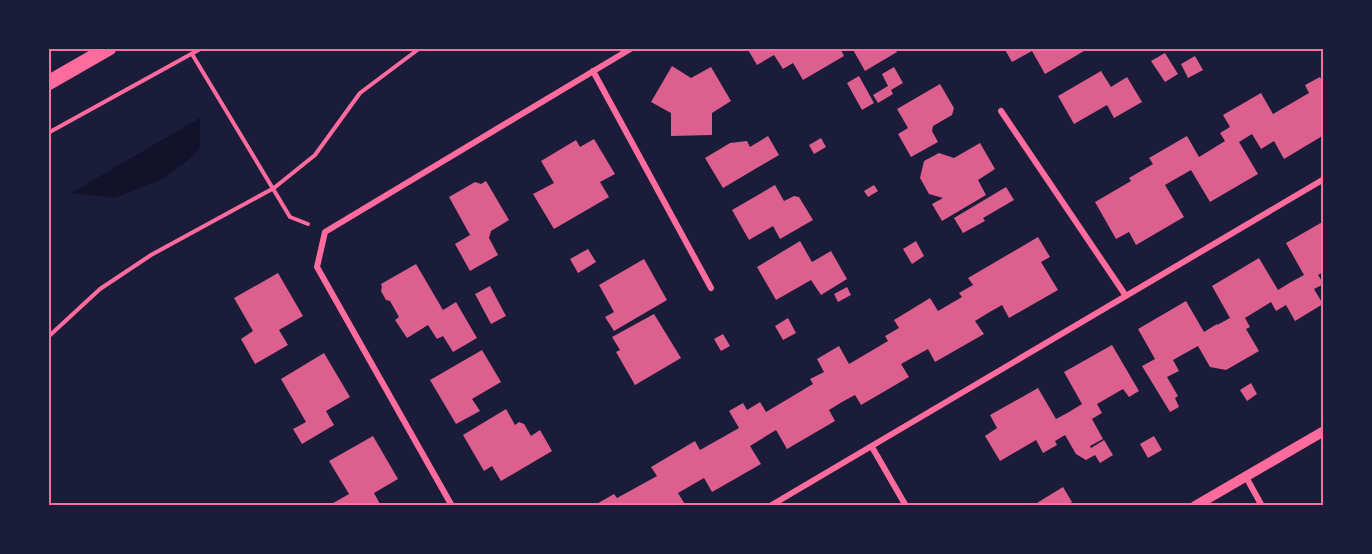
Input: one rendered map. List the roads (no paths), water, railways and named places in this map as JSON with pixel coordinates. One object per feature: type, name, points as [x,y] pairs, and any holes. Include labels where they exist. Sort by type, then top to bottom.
[{"type":"main road","points":[[48,83],[109,48]]},
{"type":"street","points":[[452,506],[317,267],[326,232],[632,48]]},
{"type":"street","points":[[593,71],[711,288]]},
{"type":"street","points":[[1001,111],[1126,296]]},
{"type":"street","points":[[770,506],[1324,179]]},
{"type":"street","points":[[1195,506],[1324,430]]},
{"type":"street","points":[[872,447],[906,506]]},
{"type":"street","points":[[1246,477],[1262,506]]}]
